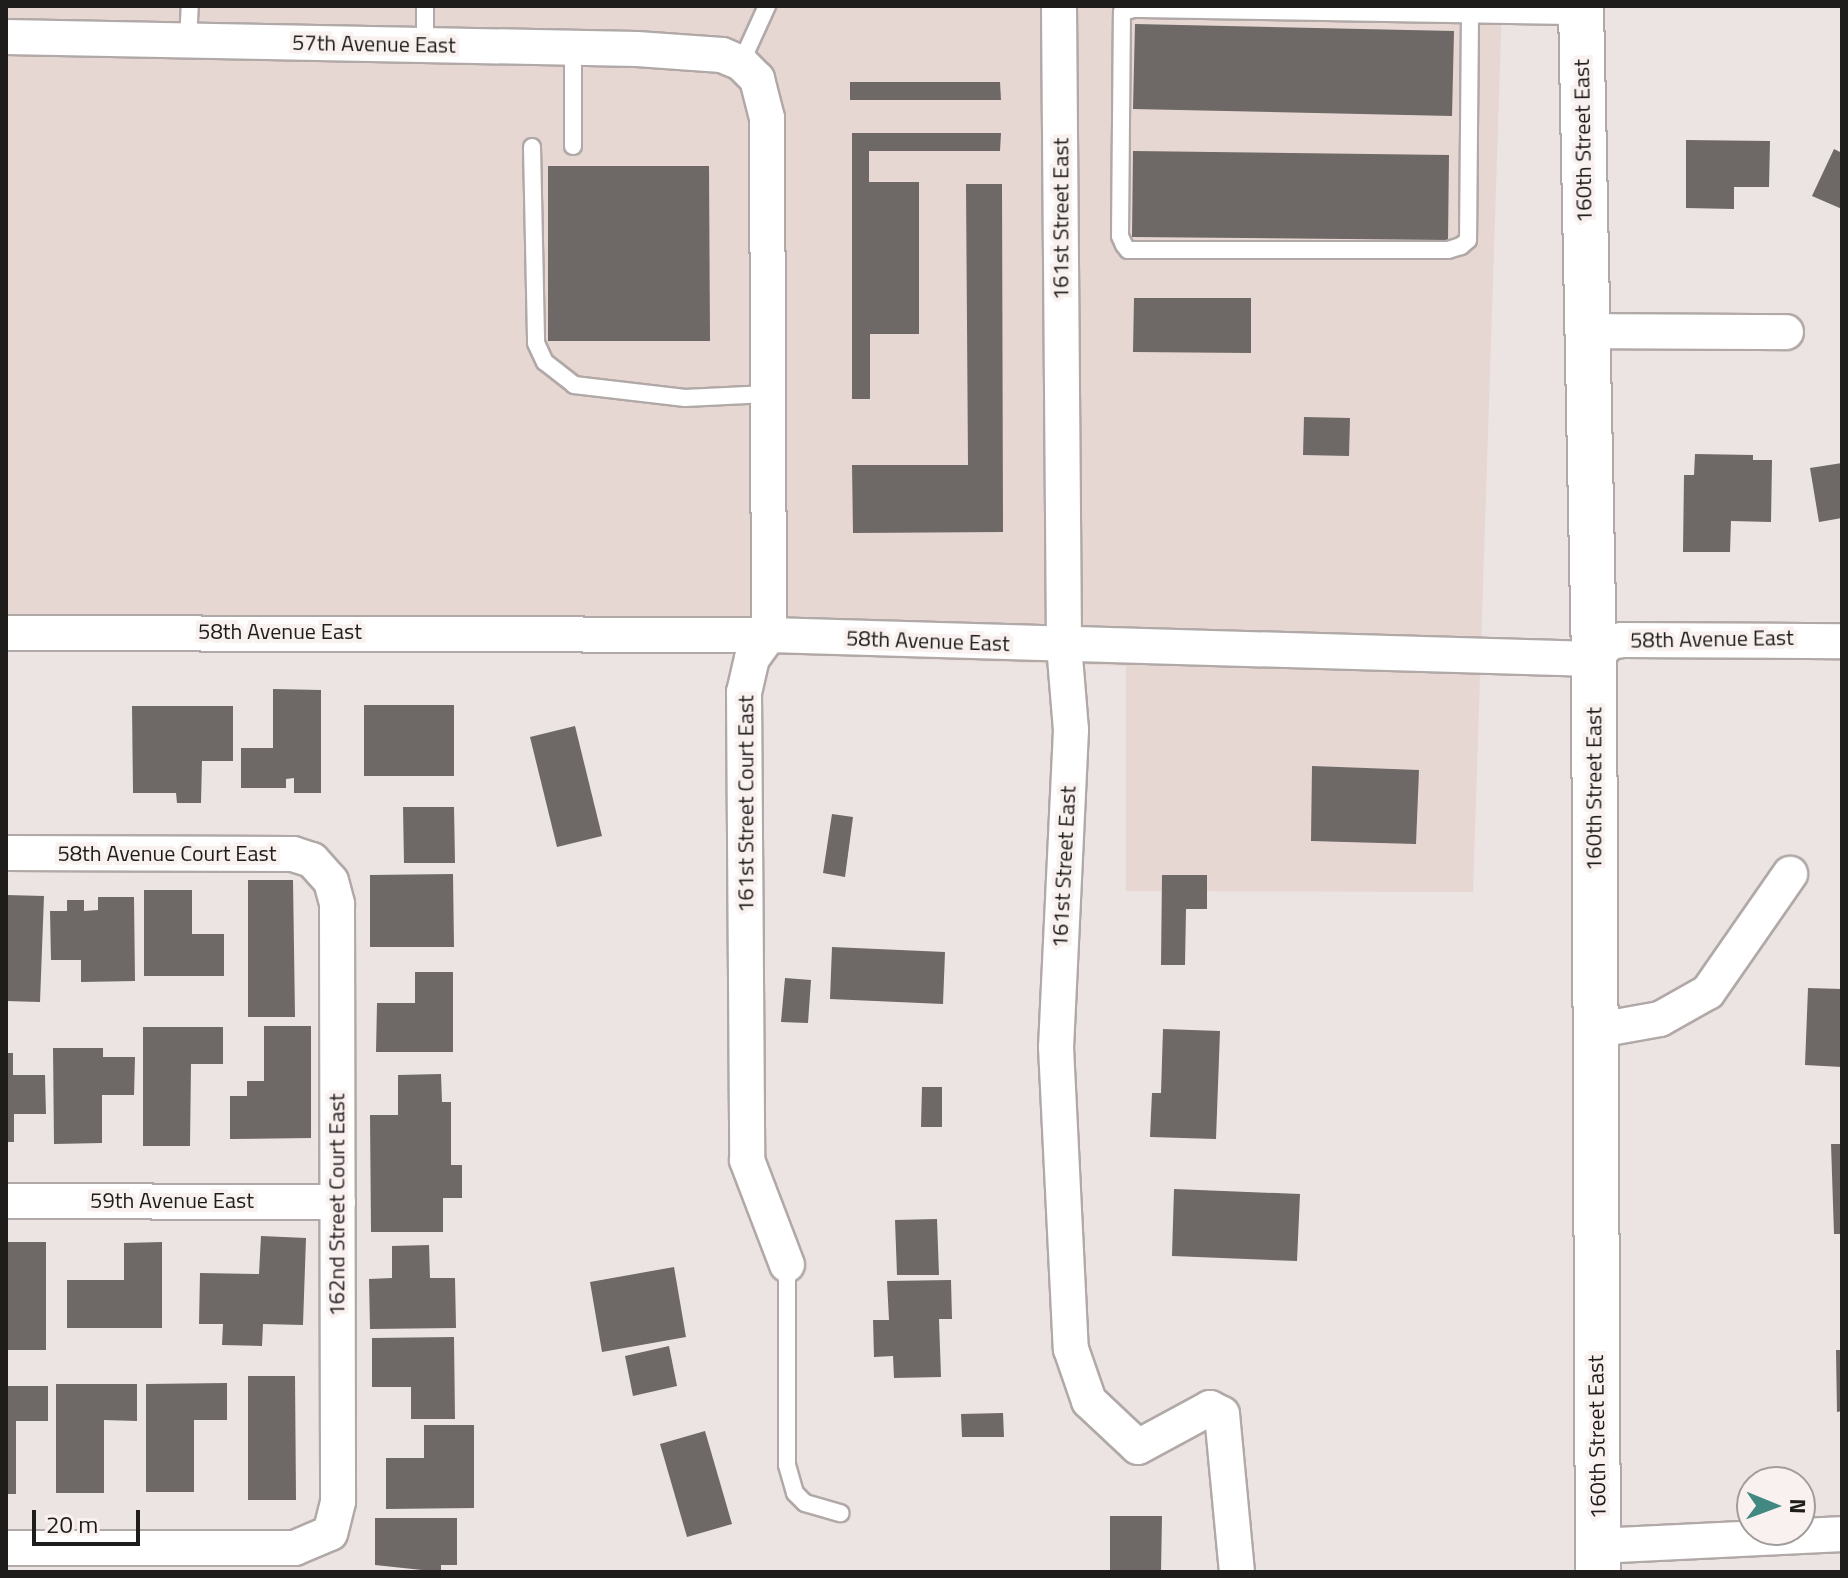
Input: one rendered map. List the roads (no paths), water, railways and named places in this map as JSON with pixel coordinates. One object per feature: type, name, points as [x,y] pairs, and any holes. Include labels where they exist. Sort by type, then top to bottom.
[{"type":"main road","name":"160th Street East","points":[[1581,11],[1594,659],[1593,1031],[1598,1559]]},
{"type":"street","name":"161st Street East","points":[[1059,6],[1064,645],[1071,730],[1056,1047],[1071,1349],[1089,1401],[1138,1447],[1210,1408],[1222,1414],[1237,1572]]},
{"type":"street","name":"57th Avenue East","points":[[6,37],[573,48],[722,55],[741,63]]},
{"type":"street","points":[[741,63],[757,79],[767,118],[769,635]]},
{"type":"street","points":[[1586,331],[1786,332]]},
{"type":"street","name":"58th Avenue East","points":[[6,633],[769,635],[1594,659],[1610,642],[1622,640],[1842,641]]},
{"type":"street","name":"161st Street Court East","points":[[769,635],[752,658],[744,692],[747,1160],[787,1265]]},
{"type":"street","name":"58th Avenue Court East","points":[[6,853],[293,854],[312,860],[321,870]]},
{"type":"street","name":"162nd Street Court East","points":[[6,1548],[295,1548],[323,1540],[330,1533],[338,1502],[337,904],[321,870]]},
{"type":"street","points":[[1593,1031],[1660,1019],[1708,992],[1790,874]]},
{"type":"street","name":"59th Avenue East","points":[[6,1201],[338,1202]]},
{"type":"street","points":[[1598,1559],[1842,1534]]},
{"type":"lane","points":[[188,40],[190,6]]},
{"type":"lane","points":[[425,6],[425,45]]},
{"type":"lane","points":[[741,63],[767,6]]},
{"type":"lane","points":[[1470,15],[1468,240],[1461,246],[1448,250],[1128,250],[1124,245],[1119,205],[1122,12],[1470,15],[1581,11]]},
{"type":"lane","points":[[573,48],[573,146]]},
{"type":"lane","points":[[532,147],[536,343],[545,362],[574,385],[587,387],[685,398],[768,394]]},
{"type":"lane","points":[[787,1265],[787,1465],[795,1493],[805,1503],[841,1513]]}]
